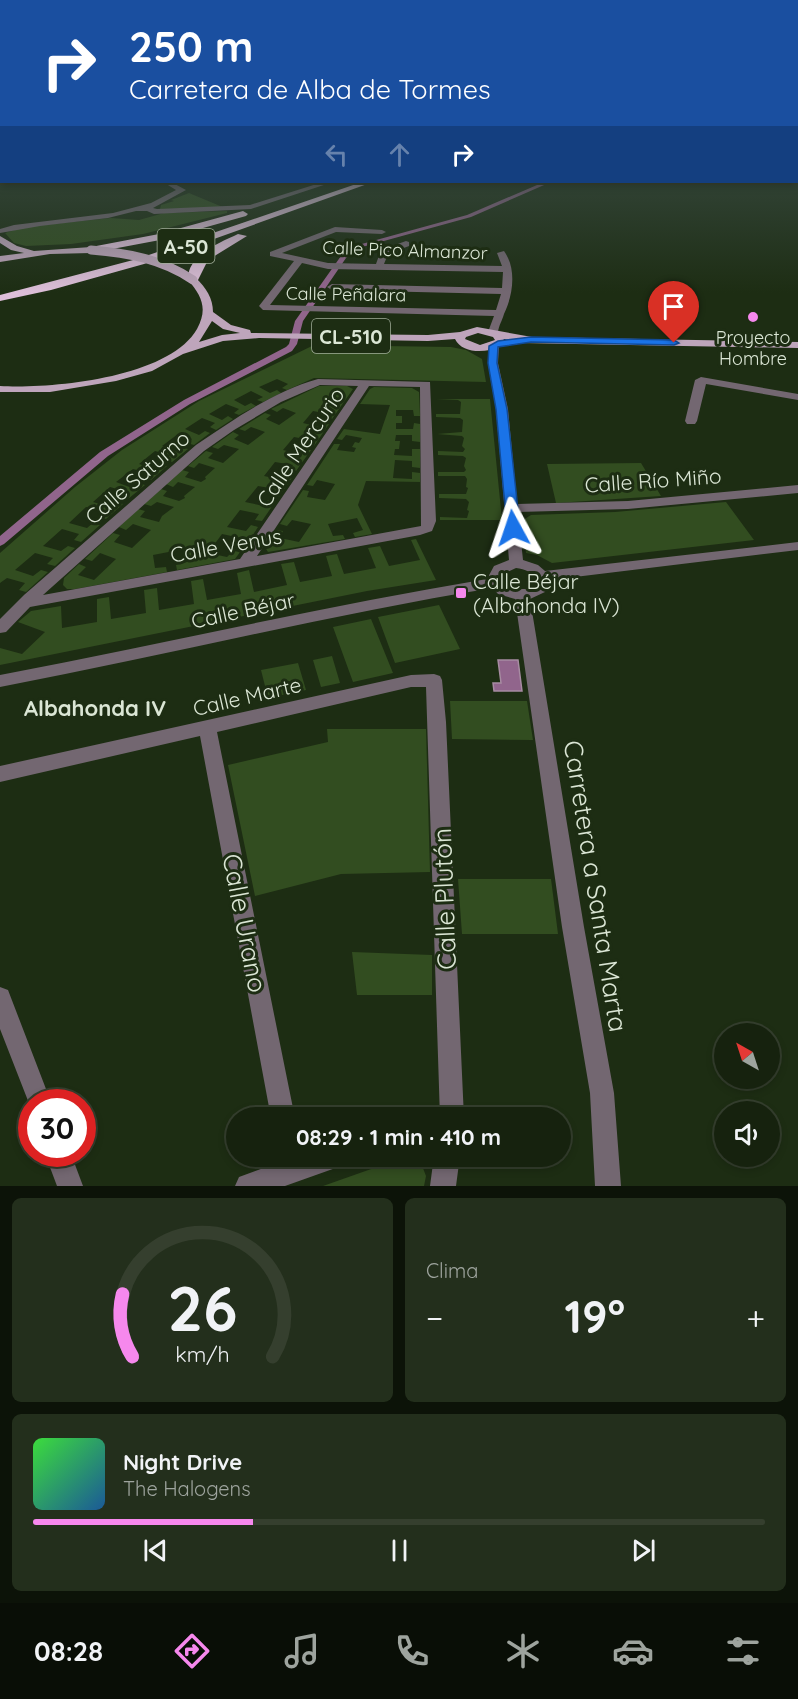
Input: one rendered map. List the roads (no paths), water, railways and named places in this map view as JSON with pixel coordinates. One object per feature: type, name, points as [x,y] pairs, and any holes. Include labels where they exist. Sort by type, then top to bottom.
[{"type":"highway","points":[[91,250],[160,237],[352,184]]},
{"type":"highway","points":[[194,280],[195,268],[201,259],[352,184]]},
{"type":"highway","name":"A-50","points":[[0,292],[123,261],[352,184]]},
{"type":"highway","name":"A-50","points":[[0,298],[131,265],[352,184]]},
{"type":"main road","points":[[0,224],[3,228],[0,231]]},
{"type":"main road","points":[[0,246],[20,250],[91,250],[131,254],[159,261],[194,280],[206,296],[209,314],[201,333],[193,342],[177,353],[138,372],[89,385],[46,390],[0,389]]},
{"type":"main road","points":[[0,259],[51,251]]},
{"type":"main road","name":"CL-510","points":[[209,314],[227,327],[259,335]]},
{"type":"main road","name":"CL-510","points":[[461,339],[477,330],[496,331],[531,339],[798,345]]},
{"type":"main road","name":"CL-510","points":[[177,353],[222,338],[259,335],[461,339],[475,348],[496,331]]},
{"type":"street","points":[[0,224],[21,225],[128,214],[147,216],[182,190],[168,183]]},
{"type":"street","points":[[128,214],[143,208],[251,207],[326,183]]},
{"type":"street","points":[[0,231],[21,225]]},
{"type":"street","name":"Calle Pico Almanzor","points":[[382,232],[335,229],[273,254],[340,266],[508,269]]},
{"type":"street","points":[[379,267],[384,252],[406,244]]},
{"type":"street","points":[[501,253],[505,257],[508,269],[496,331],[493,363],[502,409],[516,563]]},
{"type":"street","name":"Calle Peñalara","points":[[300,260],[264,306],[270,309],[318,302],[486,314],[496,331]]},
{"type":"street","points":[[318,302],[340,266]]},
{"type":"street","points":[[318,302],[505,291]]},
{"type":"street","points":[[475,348],[493,363]]},
{"type":"street","points":[[691,421],[701,380],[798,397]]},
{"type":"street","name":"Calle Saturno","points":[[0,628],[25,603],[200,448],[248,417],[318,382],[366,382]]},
{"type":"street","name":"Calle Venus","points":[[25,603],[427,528],[429,522],[426,384],[366,382]]},
{"type":"street","name":"Calle Mercurio","points":[[245,563],[366,382]]},
{"type":"street","name":"Calle Río Miño","points":[[512,508],[628,505],[798,489]]},
{"type":"street","points":[[542,576],[542,585],[539,589],[522,595],[505,592],[494,578],[497,571],[506,565],[516,563],[533,568],[542,576],[798,546]]},
{"type":"street","name":"Calle Béjar","points":[[0,681],[127,657],[397,598],[496,583]]},
{"type":"street","name":"Carretera a Santa Marta","points":[[522,595],[573,927],[602,1093],[608,1186]]},
{"type":"street","name":"Calle Marte","points":[[0,774],[411,681],[434,680]]},
{"type":"street","name":"Calle Plutón","points":[[434,680],[452,1107]]},
{"type":"street","name":"Calle Urano","points":[[207,728],[281,1107]]},
{"type":"street","points":[[0,998],[34,1089]]},
{"type":"street","points":[[63,1167],[70,1186]]},
{"type":"street","points":[[248,1186],[284,1167]]},
{"type":"street","points":[[442,1186],[445,1167]]},
{"type":"waterway","points":[[0,542],[104,454],[187,402],[289,349],[293,344],[299,321],[343,257],[360,246],[469,216],[546,183]]},
{"type":"place","name":"Proyecto Hombre","points":[[753,317]]},
{"type":"place","name":"Calle Béjar (Albahonda IV)","points":[[461,593]]},
{"type":"district","name":"Albahonda IV","points":[[95,708]]}]
